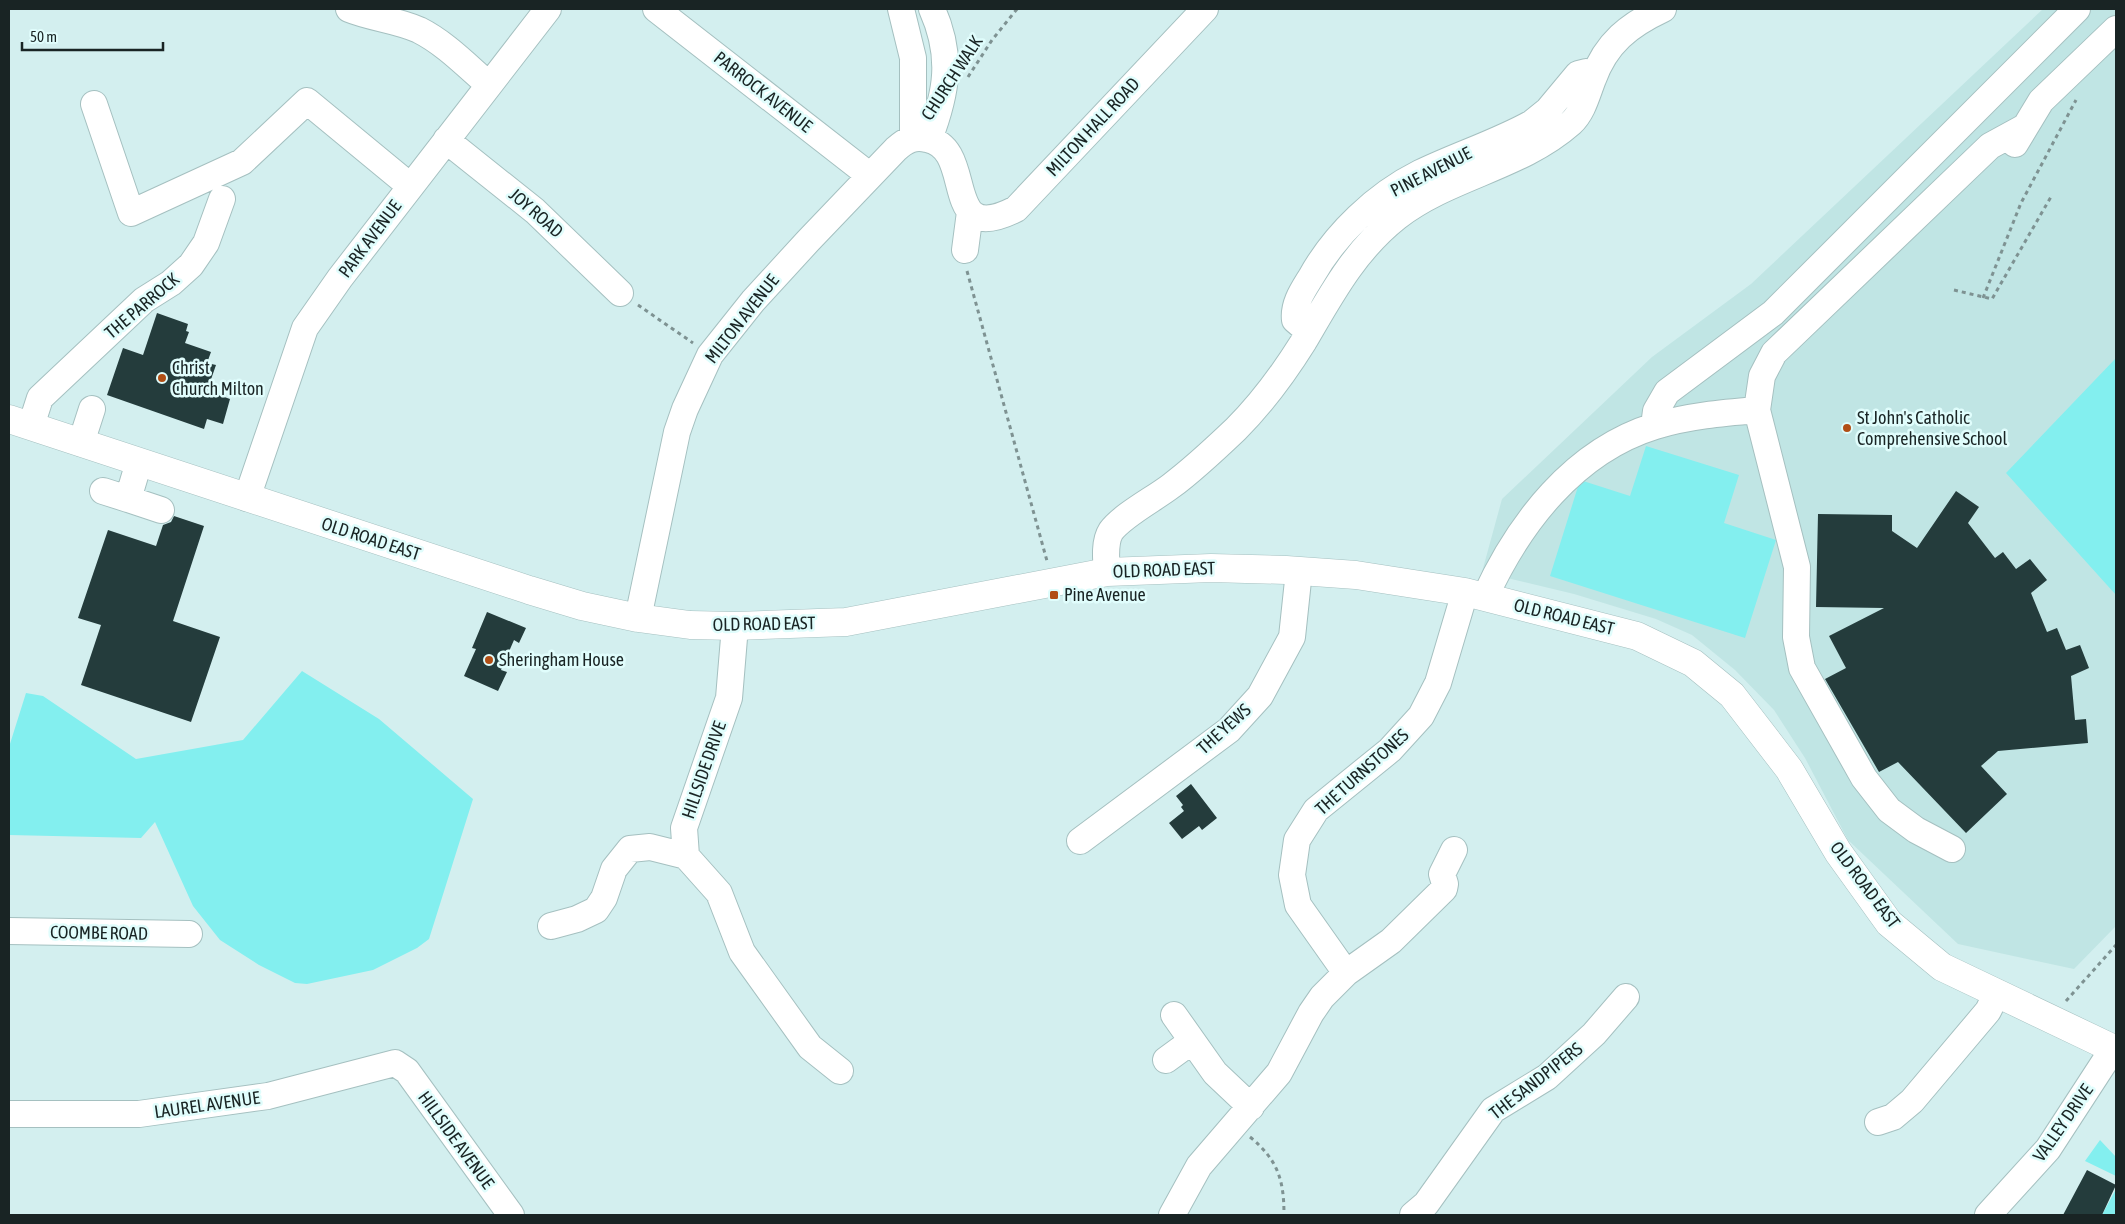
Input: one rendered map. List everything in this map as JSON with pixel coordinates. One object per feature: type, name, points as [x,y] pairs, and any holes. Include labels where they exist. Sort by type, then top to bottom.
[{"type":"main road","name":"OLD ROAD EAST","points":[[20,423],[582,606],[638,618],[690,625],[735,626],[846,622],[1106,572],[1211,568],[1299,571],[1388,579],[1475,594],[1637,636],[1693,663],[1732,695],[1789,769],[1838,852],[1889,922],[1942,967],[2115,1050]]},
{"type":"street","points":[[349,9],[366,16],[417,29],[431,37],[489,85]]},
{"type":"street","name":"PARK AVENUE","points":[[247,498],[305,328],[340,278],[410,186],[548,9]]},
{"type":"street","name":"PARROCK AVENUE","points":[[656,9],[869,175]]},
{"type":"street","points":[[901,9],[930,144],[955,168],[963,199],[970,212],[965,250]]},
{"type":"street","points":[[930,144],[941,106],[946,66],[943,36],[932,9]]},
{"type":"street","name":"MILTON HALL ROAD","points":[[970,212],[980,219],[993,219],[1016,209],[1205,9]]},
{"type":"street","name":"PINE AVENUE","points":[[1106,572],[1106,550],[1111,531],[1186,474],[1243,422],[1275,385],[1342,276],[1378,233],[1404,212],[1426,199],[1514,160],[1552,138],[1578,115],[1594,74],[1605,53],[1618,36],[1638,21],[1663,9]]},
{"type":"street","points":[[1654,426],[1656,411],[1667,392],[1773,313],[2077,9]]},
{"type":"street","points":[[2011,152],[2023,128],[2041,101],[2116,29]]},
{"type":"street","points":[[94,104],[130,212],[242,162],[307,100],[410,186]]},
{"type":"street","points":[[1952,849],[1916,830],[1888,810],[1864,778],[1802,668],[1796,637],[1798,567],[1756,410],[1762,376],[1774,352],[1990,146],[2023,128]]},
{"type":"street","name":"JOY ROAD","points":[[446,140],[535,211],[620,293]]},
{"type":"street","name":"MILTON AVENUE","points":[[638,618],[677,432],[685,409],[710,355],[753,302],[869,175],[896,149],[930,144]]},
{"type":"street","name":"THE PARROCK","points":[[20,423],[40,398],[144,300],[171,283],[191,265],[206,243],[222,199]]},
{"type":"street","points":[[81,443],[92,409]]},
{"type":"street","name":"THE TURNSTONES","points":[[1346,973],[1298,905],[1292,874],[1297,840],[1316,810],[1390,750],[1421,716],[1438,683],[1475,594],[1501,562],[1532,516],[1564,479],[1614,443],[1654,426],[1700,416],[1756,410]]},
{"type":"street","points":[[128,499],[139,462]]},
{"type":"street","points":[[103,491],[161,510]]},
{"type":"street","name":"THE YEWS","points":[[1080,841],[1228,730],[1260,696],[1292,638],[1299,571]]},
{"type":"street","name":"HILLSIDE DRIVE","points":[[686,856],[684,828],[729,698],[735,626]]},
{"type":"street","points":[[551,926],[577,920],[596,910],[604,898],[614,869],[630,849],[650,847],[686,856],[719,892],[742,952],[747,960],[810,1047],[840,1071]]},
{"type":"street","points":[[1172,1215],[1199,1166],[1279,1074],[1316,1005],[1346,973],[1391,940],[1444,888],[1443,872],[1454,850]]},
{"type":"street","name":"COOMBE ROAD","points":[[9,931],[189,934]]},
{"type":"street","points":[[1878,1122],[1893,1117],[1912,1100],[1988,1011],[1997,993]]},
{"type":"street","name":"THE SANDPIPERS","points":[[1413,1215],[1426,1204],[1493,1110],[1547,1077],[1594,1034],[1626,997]]},
{"type":"street","points":[[1174,1015],[1215,1073],[1251,1107]]},
{"type":"street","points":[[1166,1060],[1192,1042]]},
{"type":"street","name":"VALLEY DRIVE","points":[[1988,1215],[2048,1149],[2115,1050]]},
{"type":"street","name":"LAUREL AVENUE","points":[[9,1114],[139,1114],[268,1096],[394,1063],[400,1065]]},
{"type":"street","name":"HILLSIDE AVENUE","points":[[400,1065],[511,1215]]},
{"type":"path","name":"CHURCH WALK","points":[[966,81],[987,47],[1017,9]]},
{"type":"path","points":[[1983,298],[2021,203],[2079,95]]},
{"type":"path","points":[[1954,290],[1983,298],[1993,298],[2052,195]]},
{"type":"path","points":[[965,250],[968,282],[1051,582]]},
{"type":"path","points":[[620,293],[710,355]]},
{"type":"path","points":[[2073,1006],[2064,1003],[2116,946]]},
{"type":"path","points":[[1232,1128],[1247,1134],[1268,1152],[1274,1161],[1285,1202],[1284,1215]]},
{"type":"shaded area","name":"St John's Catholic Comprehensive School","points":[[2043,9],[2116,9],[2116,926],[2074,969],[1958,944],[1848,840],[1805,758],[1774,710],[1735,670],[1692,635],[1656,619],[1574,594],[1482,572],[1502,499],[1652,357],[1751,284]]},
{"type":"shaded area","points":[[2116,358],[2116,595],[2006,473]]},
{"type":"shaded area","points":[[1646,446],[1739,475],[1724,523],[1776,540],[1745,638],[1550,576],[1580,480],[1630,496]]},
{"type":"shaded area","points":[[302,671],[379,719],[473,799],[429,939],[417,948],[373,970],[307,984],[295,983],[259,965],[220,940],[193,906],[155,822],[141,838],[9,835],[9,747],[26,693],[43,696],[136,759],[243,740]]},
{"type":"shaded area","points":[[2100,1140],[2116,1157],[2116,1176],[2085,1161]]},
{"type":"shaded area","points":[[2116,1189],[2116,1215],[2102,1215]]},
{"type":"building","name":"Christ Church Milton","points":[[157,313],[188,324],[186,331],[189,332],[185,343],[211,352],[207,363],[216,365],[207,391],[230,399],[223,424],[207,419],[204,429],[107,395],[123,348],[143,355]]},
{"type":"building","points":[[1956,491],[1979,507],[1968,523],[1995,558],[2003,552],[2016,569],[2030,559],[2047,580],[2031,593],[2047,632],[2057,628],[2066,650],[2080,645],[2089,668],[2071,676],[2075,720],[2086,719],[2088,743],[1998,751],[1981,766],[2007,794],[1966,833],[1898,762],[1879,772],[1825,679],[1846,668],[1829,636],[1884,608],[1816,607],[1818,514],[1892,515],[1892,531],[1917,548]]},
{"type":"building","points":[[174,516],[204,526],[173,621],[220,637],[191,722],[81,685],[101,625],[78,618],[108,530],[156,546],[163,525],[171,522]]},
{"type":"building","name":"Sheringham House","points":[[487,612],[526,628],[519,643],[514,640],[501,670],[507,672],[498,691],[464,676],[476,649],[472,648]]},
{"type":"building","points":[[1191,784],[1217,818],[1202,830],[1199,826],[1182,839],[1169,823],[1184,811],[1181,807],[1183,805],[1176,796]]},
{"type":"building","points":[[2087,1170],[2116,1185],[2102,1215],[2063,1215]]},
{"type":"place","name":"Christ Church Milton","points":[[162,378]]},
{"type":"place","name":"St John's Catholic Comprehensive School","points":[[1847,428]]},
{"type":"place","name":"Pine Avenue","points":[[1054,595]]},
{"type":"place","name":"Sheringham House","points":[[489,660]]}]
